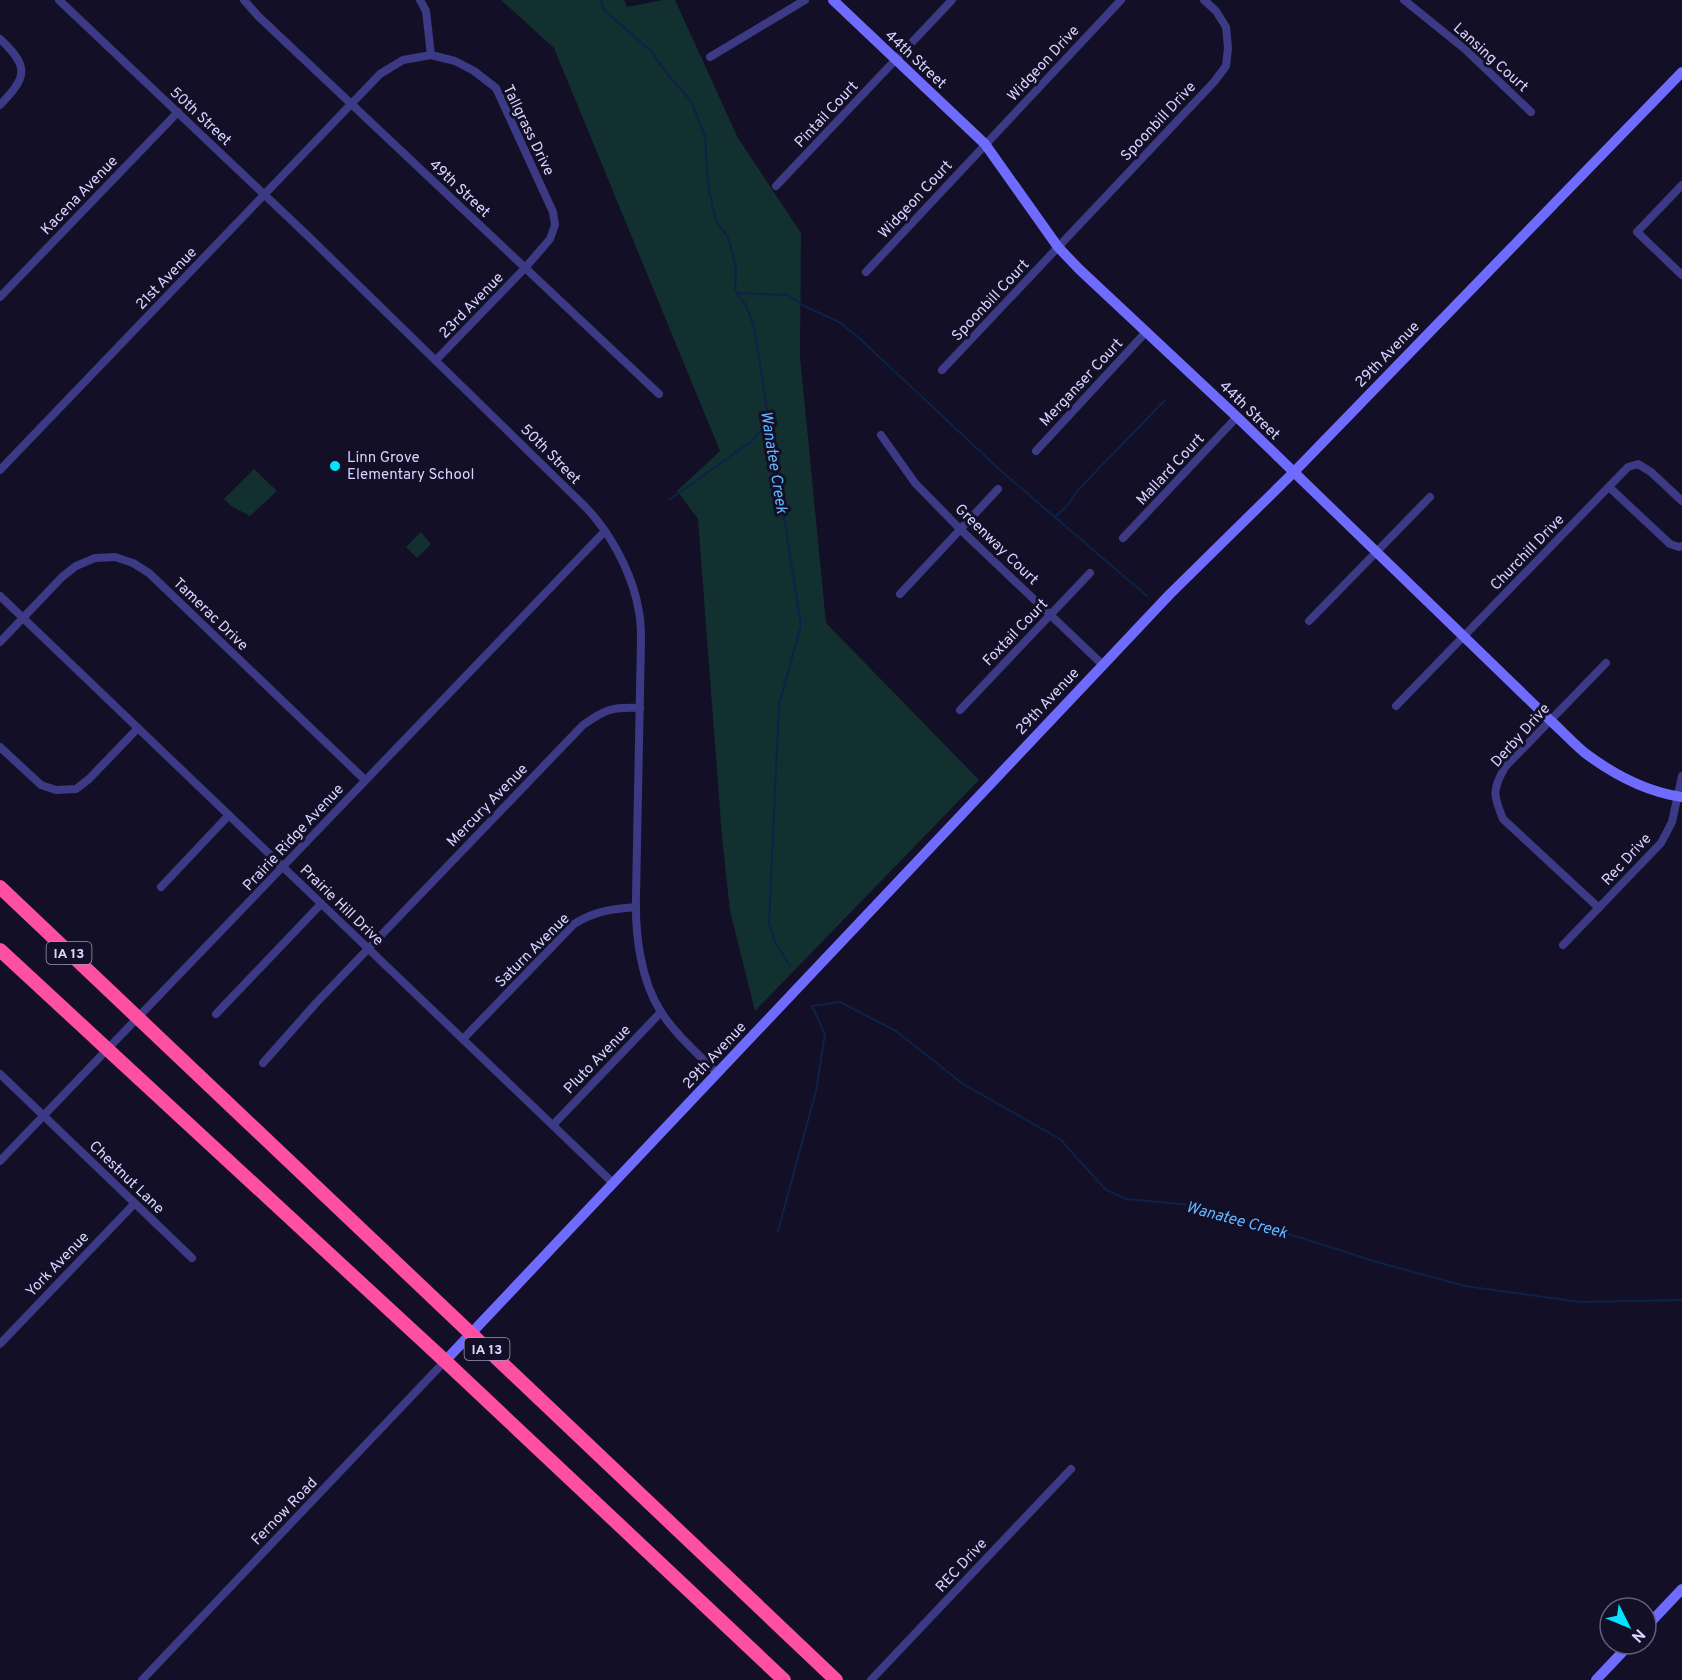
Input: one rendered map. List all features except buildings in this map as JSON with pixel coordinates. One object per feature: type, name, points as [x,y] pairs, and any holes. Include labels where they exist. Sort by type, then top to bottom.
[{"type":"highway","name":"IA 13","points":[[0,887],[836,1680]]},
{"type":"highway","name":"IA 13","points":[[0,950],[445,1361],[784,1680]]},
{"type":"street","name":"50th Street","points":[[59,0],[436,360],[596,518],[604,531],[624,565],[639,612],[641,640],[637,936],[650,990],[661,1012],[681,1037],[717,1073]]},
{"type":"street","name":"49th Street","points":[[244,0],[258,16],[659,394]]},
{"type":"street","points":[[420,0],[426,11],[430,55]]},
{"type":"street","points":[[710,57],[805,0]]},
{"type":"street","name":"44th Street","points":[[833,0],[985,144],[1058,247],[1079,270],[1237,417],[1551,721],[1585,752],[1611,770],[1635,783],[1680,797]]},
{"type":"street","name":"Pintail Court","points":[[776,186],[952,0]]},
{"type":"street","name":"Widgeon Drive","points":[[985,144],[1121,0]]},
{"type":"street","name":"Spoonbill Drive","points":[[1058,247],[1214,82],[1226,66],[1228,48],[1226,27],[1216,11],[1204,0]]},
{"type":"street","name":"Lansing Court","points":[[1404,0],[1466,50],[1531,112]]},
{"type":"street","points":[[0,39],[20,61],[22,72],[18,84],[0,105]]},
{"type":"street","name":"Tallgrass Drive","points":[[351,104],[380,74],[403,60],[430,55],[455,61],[474,71],[496,88],[553,212],[555,225],[550,239],[525,268]]},
{"type":"street","name":"29th Avenue","points":[[445,1361],[1170,594],[1293,472],[1682,72]]},
{"type":"street","name":"21st Avenue","points":[[0,470],[351,104]]},
{"type":"street","name":"Kacena Avenue","points":[[0,297],[178,112]]},
{"type":"street","name":"Widgeon Court","points":[[866,272],[985,144]]},
{"type":"street","points":[[1682,185],[1637,232],[1682,275]]},
{"type":"street","name":"Spoonbill Court","points":[[942,370],[1058,247]]},
{"type":"street","name":"23rd Avenue","points":[[436,360],[525,268]]},
{"type":"street","name":"Merganser Court","points":[[1035,451],[1146,332]]},
{"type":"street","name":"Mallard Court","points":[[1123,538],[1237,417]]},
{"type":"street","name":"Greenway Court","points":[[881,435],[915,483],[1102,665]]},
{"type":"street","name":"Churchill Drive","points":[[1396,706],[1628,467],[1638,465],[1651,472],[1682,501]]},
{"type":"street","points":[[1609,487],[1670,544],[1682,546]]},
{"type":"street","points":[[900,594],[998,489]]},
{"type":"street","points":[[1309,621],[1430,497]]},
{"type":"street","name":"Prairie Ridge Avenue","points":[[0,1161],[604,531]]},
{"type":"street","name":"Tamerac Drive","points":[[0,642],[62,577],[76,566],[96,558],[115,556],[149,573],[365,780]]},
{"type":"street","name":"Foxtail Court","points":[[960,710],[1090,573]]},
{"type":"street","name":"Prairie Hill Drive","points":[[0,596],[613,1183]]},
{"type":"street","name":"Derby Drive","points":[[1599,908],[1503,819],[1495,799],[1496,784],[1505,767],[1606,663]]},
{"type":"street","name":"Mercury Avenue","points":[[263,1064],[317,1002],[583,725],[603,711],[620,707],[640,708]]},
{"type":"street","points":[[0,747],[41,785],[56,790],[76,789],[89,779],[138,728]]},
{"type":"street","name":"Rec Drive","points":[[1563,945],[1661,843],[1672,822],[1680,797],[1682,776]]},
{"type":"street","points":[[160,886],[229,815]]},
{"type":"street","points":[[216,1014],[321,904]]},
{"type":"street","name":"Saturn Avenue","points":[[464,1040],[574,924],[589,915],[612,909],[636,907]]},
{"type":"street","name":"Pluto Avenue","points":[[553,1125],[661,1012]]},
{"type":"street","name":"Chestnut Lane","points":[[0,1074],[192,1258]]},
{"type":"street","name":"York Avenue","points":[[0,1344],[134,1204]]},
{"type":"street","name":"Fernow Road","points":[[142,1680],[445,1361]]},
{"type":"street","name":"REC Drive","points":[[871,1680],[1071,1468]]},
{"type":"street","points":[[1658,1614],[1682,1589]]},
{"type":"street","points":[[1596,1680],[1619,1656]]},
{"type":"green space","points":[[501,0],[624,0],[627,7],[675,0],[738,138],[801,233],[800,356],[826,623],[979,780],[755,1011],[730,911],[722,837],[698,519],[677,491],[720,451],[554,48]]},
{"type":"green space","points":[[254,469],[277,491],[250,516],[231,506],[224,499]]},
{"type":"green space","points":[[421,532],[431,544],[417,558],[406,547]]},
{"type":"waterway","name":"Wanatee Creek","points":[[601,0],[603,9],[652,52],[664,70],[691,101],[705,136],[708,186],[716,221],[728,237],[736,268],[735,291],[746,305],[754,327],[801,625],[779,705],[769,923],[775,942],[790,966]]},
{"type":"waterway","points":[[737,293],[788,295],[804,306],[839,322],[858,337],[1000,470],[1147,596]]},
{"type":"waterway","points":[[1056,516],[1165,400]]},
{"type":"waterway","points":[[669,500],[752,441],[768,422]]},
{"type":"waterway","name":"Wanatee Creek","points":[[778,1231],[816,1091],[825,1034],[812,1006],[840,1002],[896,1031],[963,1084],[1060,1139],[1105,1189],[1126,1199],[1201,1206],[1377,1262],[1465,1286],[1581,1302],[1682,1300]]},
{"type":"place","name":"Linn Grove Elementary School","points":[[335,466]]}]
